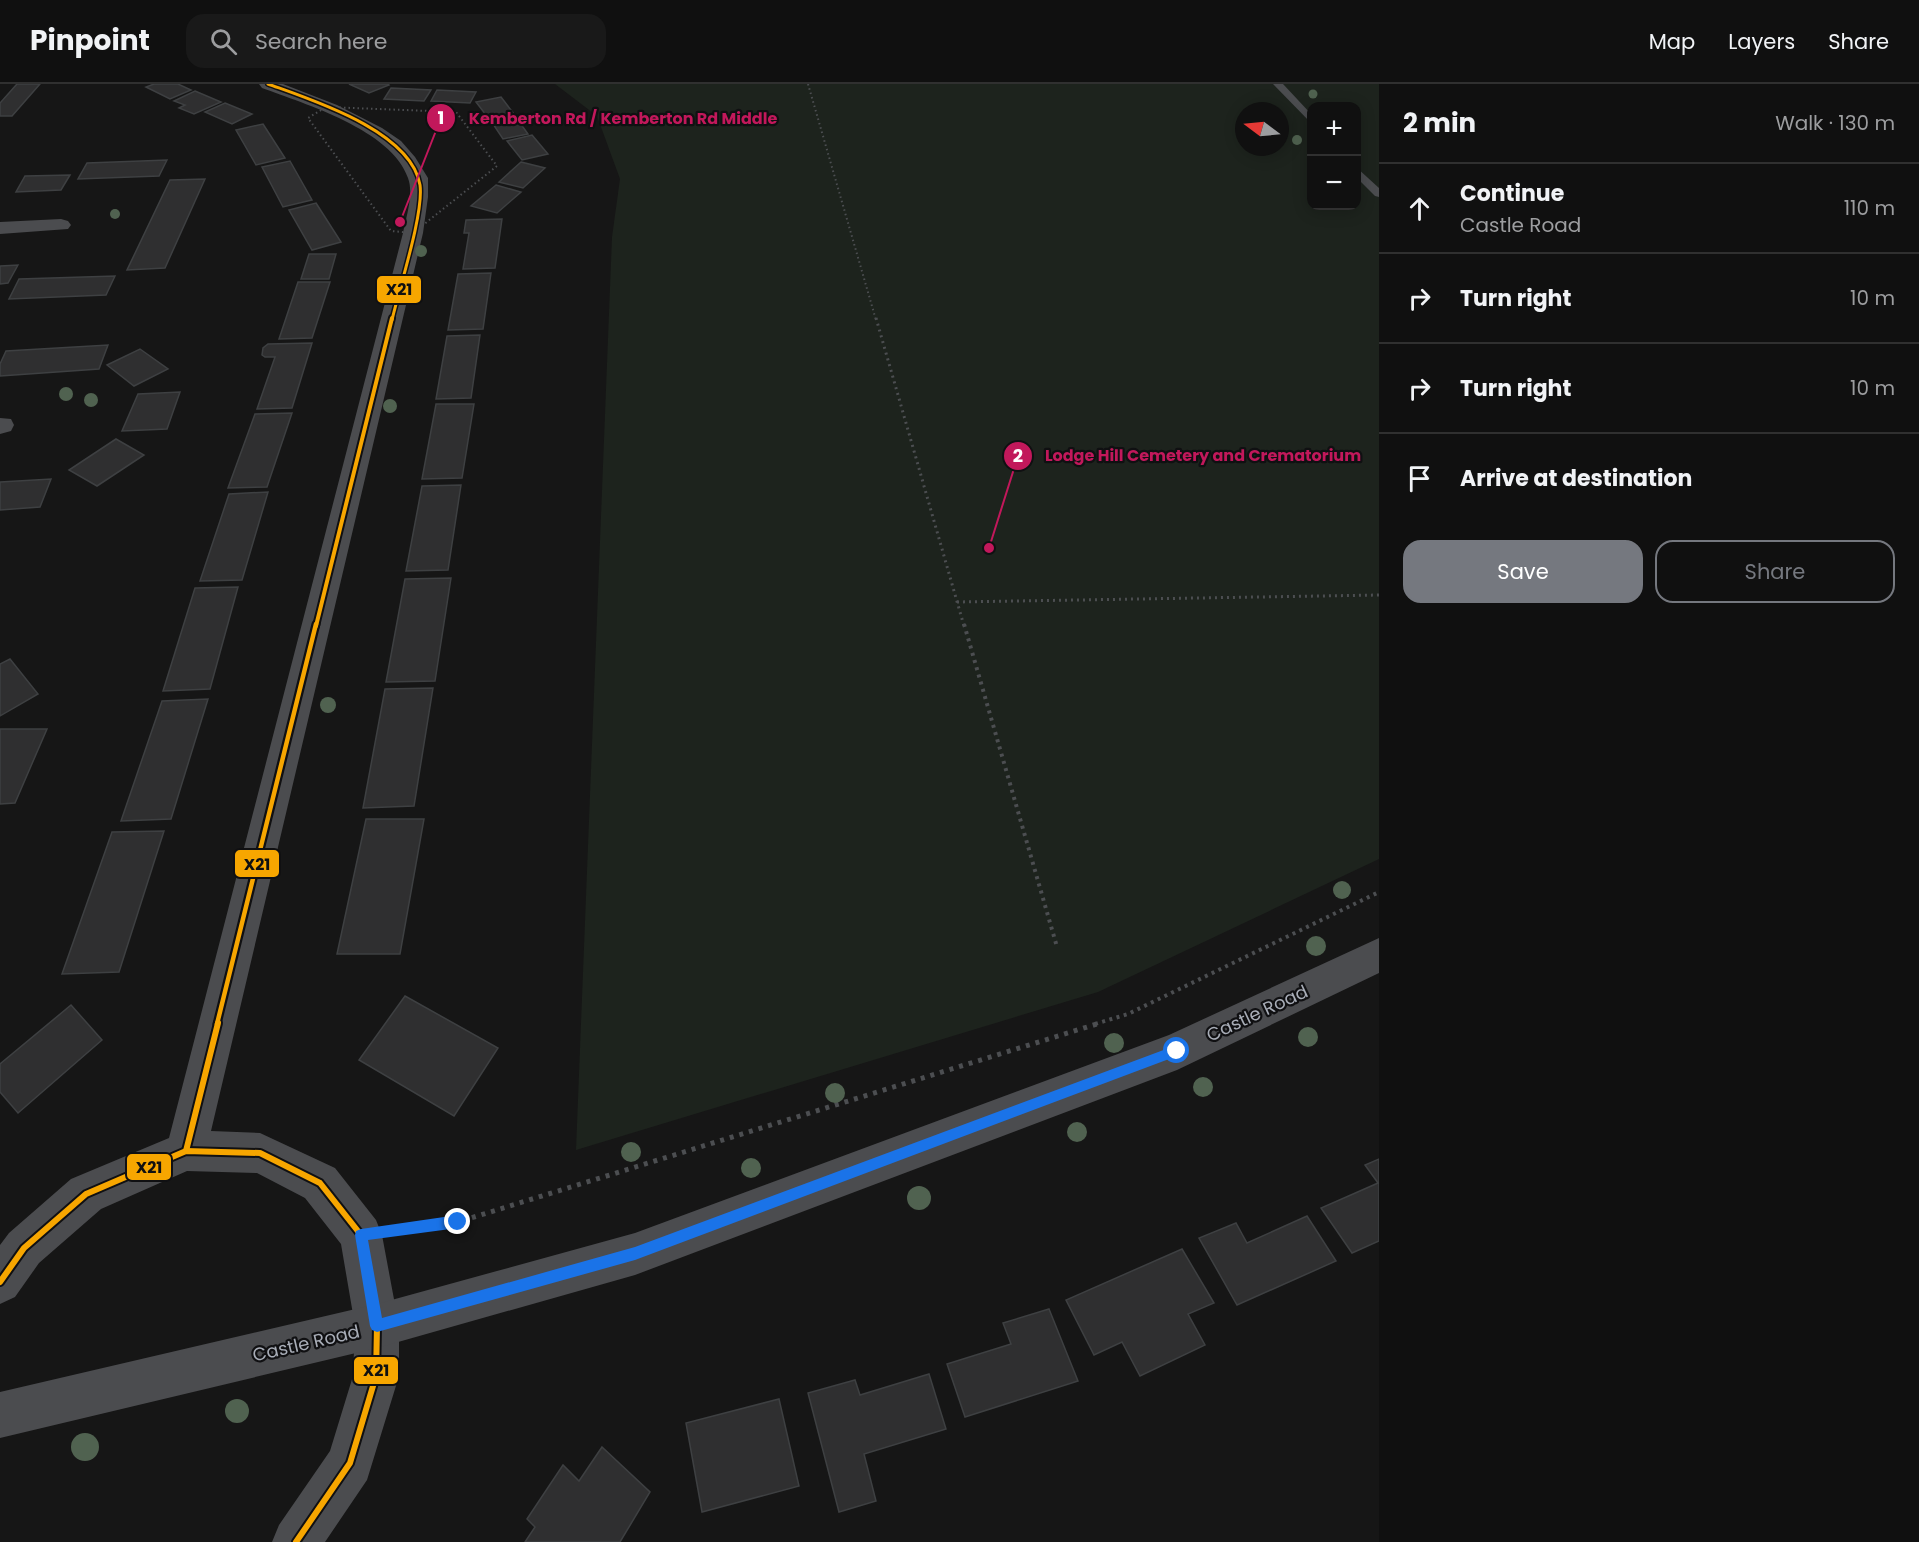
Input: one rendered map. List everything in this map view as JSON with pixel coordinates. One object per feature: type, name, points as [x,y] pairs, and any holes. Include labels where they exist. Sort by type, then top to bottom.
[{"type":"street","points":[[186,1151],[413,233],[419,180],[406,154],[380,134],[326,107],[268,84]]},
{"type":"street","points":[[0,228],[62,225]]},
{"type":"street","name":"Castle Road","points":[[0,1415],[377,1326],[635,1254],[1177,1051],[1379,956]]},
{"type":"street","points":[[0,1282],[24,1248],[86,1194],[186,1151],[260,1153],[320,1183],[361,1235],[377,1326],[376,1376],[350,1463],[296,1542]]},
{"type":"lane","points":[[1278,84],[1307,117]]},
{"type":"lane","points":[[1361,175],[1379,194]]},
{"type":"path","points":[[808,84],[1057,947]]},
{"type":"path","points":[[957,602],[1379,595]]},
{"type":"path","points":[[361,1235],[458,1222],[1128,1014],[1379,892]]},
{"type":"shaded area","points":[[555,84],[1379,84],[1379,859],[1098,992],[576,1150],[612,237],[620,179],[597,116]]},
{"type":"building","points":[[17,84],[40,84],[12,116],[0,116],[0,103]]},
{"type":"building","points":[[154,84],[178,84],[191,90],[170,99],[146,87]]},
{"type":"building","points":[[349,84],[388,84],[389,85],[369,93]]},
{"type":"building","points":[[391,88],[431,90],[424,101],[384,99]]},
{"type":"building","points":[[437,90],[476,92],[470,103],[431,101]]},
{"type":"building","points":[[195,91],[221,102],[194,114],[179,108],[185,105],[174,101]]},
{"type":"building","points":[[501,97],[514,114],[489,119],[476,102]]},
{"type":"building","points":[[225,103],[252,114],[232,124],[205,112]]},
{"type":"building","points":[[515,116],[528,134],[503,139],[491,121]]},
{"type":"building","points":[[263,124],[285,158],[256,165],[236,130]]},
{"type":"building","points":[[532,135],[548,154],[522,160],[507,141]]},
{"type":"building","points":[[167,160],[159,176],[78,179],[87,163]]},
{"type":"building","points":[[290,161],[312,200],[283,207],[262,167]]},
{"type":"building","points":[[521,162],[545,168],[523,188],[499,182]]},
{"type":"building","points":[[70,175],[61,190],[16,192],[25,176]]},
{"type":"building","points":[[205,179],[165,268],[127,270],[170,180]]},
{"type":"building","points":[[496,185],[521,192],[497,213],[471,206]]},
{"type":"building","points":[[316,203],[341,242],[312,250],[289,210]]},
{"type":"building","points":[[502,219],[495,268],[463,269],[469,233],[464,233],[466,220]]},
{"type":"building","points":[[309,254],[336,254],[329,279],[301,279]]},
{"type":"building","points":[[18,265],[8,283],[0,284],[0,266]]},
{"type":"building","points":[[491,273],[483,329],[448,330],[458,274]]},
{"type":"building","points":[[115,276],[106,295],[9,299],[19,279]]},
{"type":"building","points":[[298,282],[330,282],[312,338],[279,339]]},
{"type":"building","points":[[480,335],[471,398],[436,399],[447,336]]},
{"type":"building","points":[[312,343],[292,408],[257,409],[275,357],[262,355],[263,348],[268,344]]},
{"type":"building","points":[[108,345],[99,369],[0,376],[0,364],[6,351]]},
{"type":"building","points":[[140,349],[168,369],[134,386],[107,365]]},
{"type":"building","points":[[180,392],[167,429],[122,431],[138,394]]},
{"type":"building","points":[[436,404],[474,404],[462,478],[422,479]]},
{"type":"building","points":[[292,413],[267,487],[228,488],[255,414]]},
{"type":"building","points":[[116,439],[144,455],[97,486],[69,470]]},
{"type":"building","points":[[51,479],[40,507],[0,510],[0,482]]},
{"type":"building","points":[[461,485],[448,570],[406,571],[422,486]]},
{"type":"building","points":[[268,492],[242,580],[200,581],[229,494]]},
{"type":"building","points":[[451,578],[435,681],[386,682],[405,579]]},
{"type":"building","points":[[238,587],[210,689],[163,691],[195,588]]},
{"type":"building","points":[[10,659],[38,694],[0,716],[0,664]]},
{"type":"building","points":[[433,688],[414,806],[363,808],[385,689]]},
{"type":"building","points":[[208,699],[171,819],[121,821],[162,701]]},
{"type":"building","points":[[0,729],[47,729],[15,803],[0,804]]},
{"type":"building","points":[[366,819],[424,819],[400,954],[337,954]]},
{"type":"building","points":[[164,831],[119,972],[62,974],[112,832]]},
{"type":"building","points":[[405,996],[498,1048],[454,1116],[359,1060]]},
{"type":"building","points":[[71,1005],[102,1040],[18,1113],[0,1092],[0,1064]]},
{"type":"building","points":[[1379,1159],[1379,1241],[1352,1253],[1321,1208],[1378,1183],[1365,1165]]},
{"type":"building","points":[[1307,1216],[1336,1261],[1237,1305],[1199,1238],[1236,1223],[1247,1243]]},
{"type":"building","points":[[1182,1249],[1214,1303],[1188,1314],[1205,1345],[1140,1376],[1122,1342],[1094,1355],[1066,1300]]},
{"type":"building","points":[[1049,1309],[1078,1381],[965,1417],[947,1364],[1011,1344],[1003,1323]]},
{"type":"building","points":[[929,1374],[946,1429],[864,1454],[876,1501],[839,1512],[808,1393],[855,1380],[860,1395]]},
{"type":"building","points":[[779,1399],[799,1486],[702,1512],[686,1423]]},
{"type":"building","points":[[602,1447],[650,1492],[620,1542],[525,1542],[535,1527],[527,1519],[563,1465],[579,1481]]},
{"type":"transit line","name":"X21","points":[[186,1151],[420,198],[420,184],[408,160],[375,130],[331,108],[268,84]]},
{"type":"transit line","name":"X21","points":[[0,1282],[24,1248],[86,1194],[186,1151],[260,1153],[320,1183],[361,1235],[377,1326],[376,1376],[350,1463],[296,1542]]},
{"type":"place","name":"Kemberton Rd / Kemberton Rd Middle","points":[[400,222]]},
{"type":"place","name":"Lodge Hill Cemetery and Crematorium","points":[[989,548]]},
{"type":"route","points":[[458,1222],[361,1235],[377,1326],[635,1254],[1177,1051]]}]
